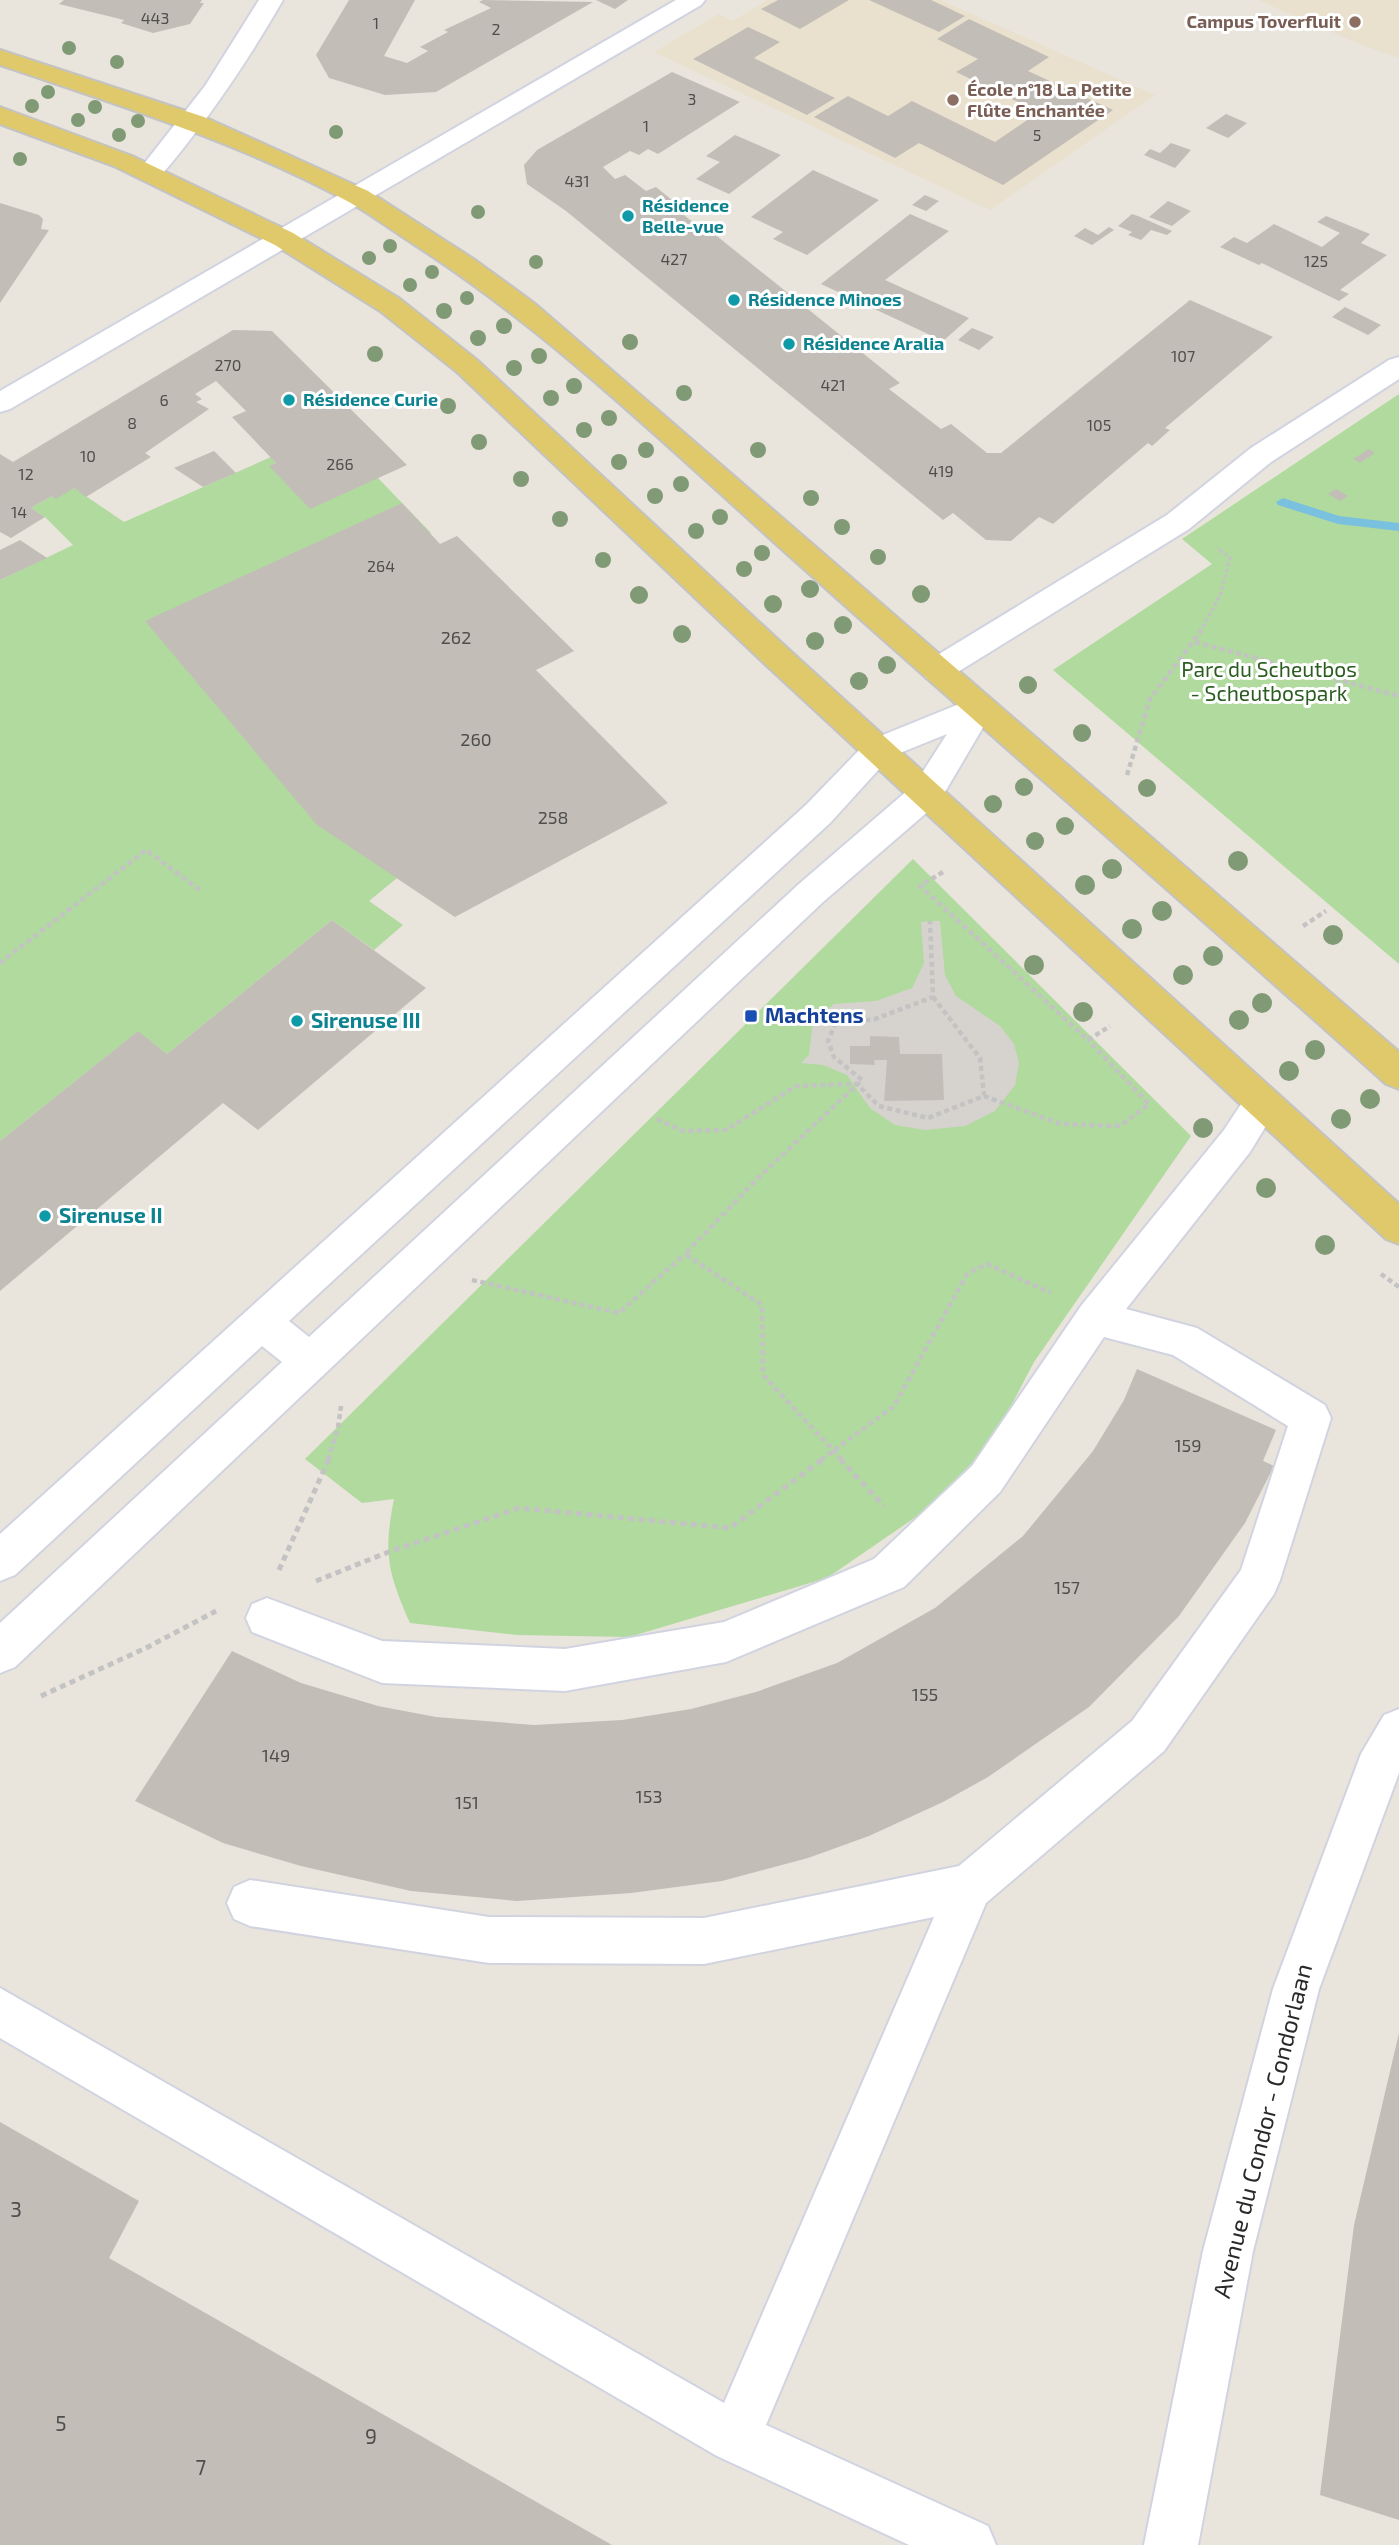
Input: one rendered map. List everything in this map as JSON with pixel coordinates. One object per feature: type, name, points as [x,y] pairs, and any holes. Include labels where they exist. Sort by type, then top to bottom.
[{"type":"main road","points":[[0,57],[195,122],[359,197],[466,266],[524,309],[1399,1074]]},
{"type":"main road","points":[[0,115],[149,174],[284,239],[390,305],[467,366],[879,750],[1399,1228]]},
{"type":"street","points":[[149,174],[195,122],[231,70],[271,0]]},
{"type":"street","points":[[0,403],[359,197],[693,0]]},
{"type":"street","points":[[937,670],[1178,522],[1261,456],[1399,366]]},
{"type":"street","points":[[0,1561],[818,814],[879,750],[979,707]]},
{"type":"street","points":[[0,1652],[811,893],[927,793],[979,707]]},
{"type":"street","points":[[267,1618],[382,1662],[565,1670],[726,1642],[889,1573],[986,1479],[1094,1318],[1237,1141],[1262,1103]]},
{"type":"street","points":[[735,2438],[804,2270],[970,1887],[1148,1736],[1259,1580],[1311,1418],[1183,1340],[1094,1318]]},
{"type":"street","points":[[261,1322],[310,1362]]},
{"type":"street","name":"Avenue du Condor - Condorlaan","points":[[1171,2545],[1228,2251],[1296,1989],[1377,1769],[1399,1730]]},
{"type":"street","points":[[250,1903],[489,1940],[704,1941],[970,1887]]},
{"type":"street","points":[[0,2012],[735,2438],[969,2545]]},
{"type":"path","points":[[1125,784],[1150,699],[1195,642],[1220,596],[1230,558],[1178,522]]},
{"type":"path","points":[[1195,642],[1399,696]]},
{"type":"path","points":[[0,963],[146,850],[200,890]]},
{"type":"path","points":[[657,1119],[683,1131],[726,1129],[796,1086],[857,1084],[878,1106],[928,1118],[984,1096],[1061,1124],[1121,1126],[1149,1104],[1088,1040],[920,886],[947,870]]},
{"type":"path","points":[[1298,929],[1326,911]]},
{"type":"path","points":[[930,921],[933,997],[980,1058],[984,1096]]},
{"type":"path","points":[[472,1280],[620,1312],[685,1254],[759,1177],[862,1080],[834,1057],[828,1041],[835,1024],[875,1019],[933,997]]},
{"type":"path","points":[[1088,1040],[1117,1022]]},
{"type":"path","points":[[685,1254],[762,1305],[763,1375],[919,1544]]},
{"type":"path","points":[[380,1557],[391,1550],[519,1508],[730,1528],[894,1406],[967,1274],[987,1264],[1030,1281],[1094,1318]]},
{"type":"path","points":[[282,1560],[326,1471],[340,1423],[341,1405]]},
{"type":"path","points":[[41,1696],[146,1648],[224,1607]]},
{"type":"shaded area","name":"École n°18 La Petite Flûte Enchantée","points":[[767,0],[940,0],[1155,95],[990,210],[654,52],[719,14],[733,21]]},
{"type":"shaded area","name":"Campus Toverfluit","points":[[1258,0],[1399,0],[1399,58],[1362,45]]},
{"type":"shaded area","points":[[940,921],[945,975],[956,996],[1000,1026],[1014,1044],[1019,1063],[1015,1085],[995,1111],[965,1126],[925,1130],[895,1125],[870,1108],[847,1075],[823,1065],[801,1063],[809,1055],[813,1021],[834,1004],[876,1001],[912,988],[924,963],[921,922]]},
{"type":"green space","name":"Parc du Scheutbos - Scheutbospark","points":[[1399,394],[1399,964],[1053,670],[1212,564],[1182,539]]},
{"type":"green space","points":[[271,457],[276,463],[270,466],[378,478],[431,533],[345,576],[455,917],[397,878],[369,901],[403,925],[374,950],[332,920],[167,1054],[137,1032],[0,1141],[0,580],[73,545],[45,517],[31,508],[52,496],[74,488],[124,522]]},
{"type":"green space","points":[[913,859],[1191,1136],[1034,1362],[991,1444],[923,1512],[827,1578],[629,1637],[517,1635],[410,1623],[392,1576],[388,1549],[394,1499],[362,1503],[305,1459]]},
{"type":"building","points":[[64,0],[202,0],[200,3],[204,3],[190,24],[153,33],[121,23],[124,20],[59,4]]},
{"type":"building","points":[[349,0],[415,0],[384,56],[407,63],[428,51],[420,47],[448,32],[444,30],[491,8],[479,2],[483,0],[593,2],[436,92],[385,95],[329,78],[316,55]]},
{"type":"building","points":[[596,0],[628,0],[615,9]]},
{"type":"building","points":[[778,0],[849,0],[800,29],[761,9]]},
{"type":"building","points":[[869,0],[931,0],[965,16],[939,32]]},
{"type":"building","points":[[969,19],[1049,57],[1028,71],[1113,110],[1003,185],[919,143],[895,158],[814,117],[848,96],[888,116],[912,101],[995,142],[1039,112],[956,72],[978,59],[937,39]]},
{"type":"building","points":[[748,27],[780,42],[754,58],[835,98],[807,115],[693,59]]},
{"type":"building","points":[[672,72],[740,102],[658,154],[648,149],[639,155],[630,151],[603,167],[615,179],[625,175],[646,191],[656,187],[683,209],[679,211],[690,220],[708,229],[900,383],[889,389],[941,429],[951,424],[987,453],[1001,453],[1190,300],[1273,337],[1165,428],[1170,430],[1152,446],[1148,443],[1053,524],[1039,517],[1011,541],[986,540],[953,513],[943,520],[566,211],[527,184],[524,165],[537,150]]},
{"type":"building","points":[[1226,114],[1247,123],[1228,138],[1206,128]]},
{"type":"building","points":[[735,135],[781,155],[729,194],[696,179],[720,162],[706,156]]},
{"type":"building","points":[[1171,143],[1191,150],[1175,168],[1144,155],[1150,149],[1160,153]]},
{"type":"building","points":[[813,170],[879,200],[807,255],[773,239],[783,232],[751,217]]},
{"type":"building","points":[[925,195],[939,201],[926,211],[912,205]]},
{"type":"building","points":[[1168,201],[1191,211],[1172,226],[1149,217]]},
{"type":"building","points":[[0,203],[39,215],[43,219],[41,229],[49,230],[0,303]]},
{"type":"building","points":[[910,214],[949,231],[885,280],[969,318],[943,341],[821,284]]},
{"type":"building","points":[[1132,214],[1172,231],[1167,235],[1151,230],[1141,240],[1128,235],[1132,232],[1118,226]]},
{"type":"building","points":[[1326,216],[1370,234],[1361,243],[1387,255],[1340,290],[1349,294],[1339,301],[1262,263],[1259,265],[1220,247],[1234,237],[1247,243],[1274,224],[1322,247],[1340,233],[1317,222]]},
{"type":"building","points":[[1109,227],[1114,230],[1092,245],[1074,236],[1085,228],[1098,235]]},
{"type":"building","points":[[1345,307],[1381,325],[1368,335],[1332,317]]},
{"type":"building","points":[[972,328],[994,337],[979,350],[958,340]]},
{"type":"building","points":[[233,330],[272,331],[407,465],[310,509],[269,466],[276,463],[232,417],[246,411],[216,381],[195,394],[202,399],[196,402],[209,409],[145,453],[151,457],[86,497],[74,488],[56,499],[52,496],[31,508],[45,517],[11,538],[0,532],[0,454],[13,462]]},
{"type":"building","points":[[1369,449],[1375,453],[1360,463],[1353,459]]},
{"type":"building","points":[[214,451],[236,473],[203,487],[174,468]]},
{"type":"building","points":[[1336,489],[1348,496],[1340,501],[1328,494]]},
{"type":"building","points":[[402,503],[440,544],[457,536],[574,651],[536,670],[668,803],[455,917],[317,825],[145,621]]},
{"type":"building","points":[[20,540],[47,558],[0,580],[0,550]]},
{"type":"building","points":[[332,920],[426,988],[258,1130],[223,1103],[0,1291],[0,1141],[138,1031],[167,1054]]},
{"type":"building","points":[[870,1036],[899,1037],[900,1054],[942,1054],[944,1100],[884,1101],[887,1060],[874,1060],[875,1065],[850,1064],[850,1046],[870,1046]]},
{"type":"building","points":[[1137,1369],[1276,1430],[1263,1461],[1274,1466],[1245,1523],[1179,1616],[1089,1707],[988,1777],[943,1802],[869,1836],[808,1858],[722,1881],[631,1893],[517,1901],[411,1891],[301,1866],[223,1843],[135,1801],[232,1651],[301,1683],[378,1706],[436,1717],[534,1725],[622,1720],[691,1709],[756,1692],[837,1663],[935,1608],[1023,1536],[1093,1451],[1124,1400]]},
{"type":"building","points":[[1399,2033],[1399,2520],[1320,2495],[1354,2225]]},
{"type":"building","points":[[0,2122],[139,2201],[109,2258],[612,2545],[0,2545]]},
{"type":"waterway","points":[[1283,502],[1338,520],[1399,527]]},
{"type":"place","name":"Campus Toverfluit","points":[[1355,22]]},
{"type":"place","name":"École n°18 La Petite Flûte Enchantée","points":[[953,100]]},
{"type":"place","name":"Résidence Belle-vue","points":[[628,216]]},
{"type":"place","name":"Résidence Minoes","points":[[734,300]]},
{"type":"place","name":"Résidence Aralia","points":[[789,344]]},
{"type":"place","name":"Résidence Curie","points":[[289,400]]},
{"type":"place","name":"Machtens","points":[[751,1016]]},
{"type":"place","name":"Sirenuse III","points":[[297,1021]]},
{"type":"place","name":"Sirenuse II","points":[[45,1216]]}]
